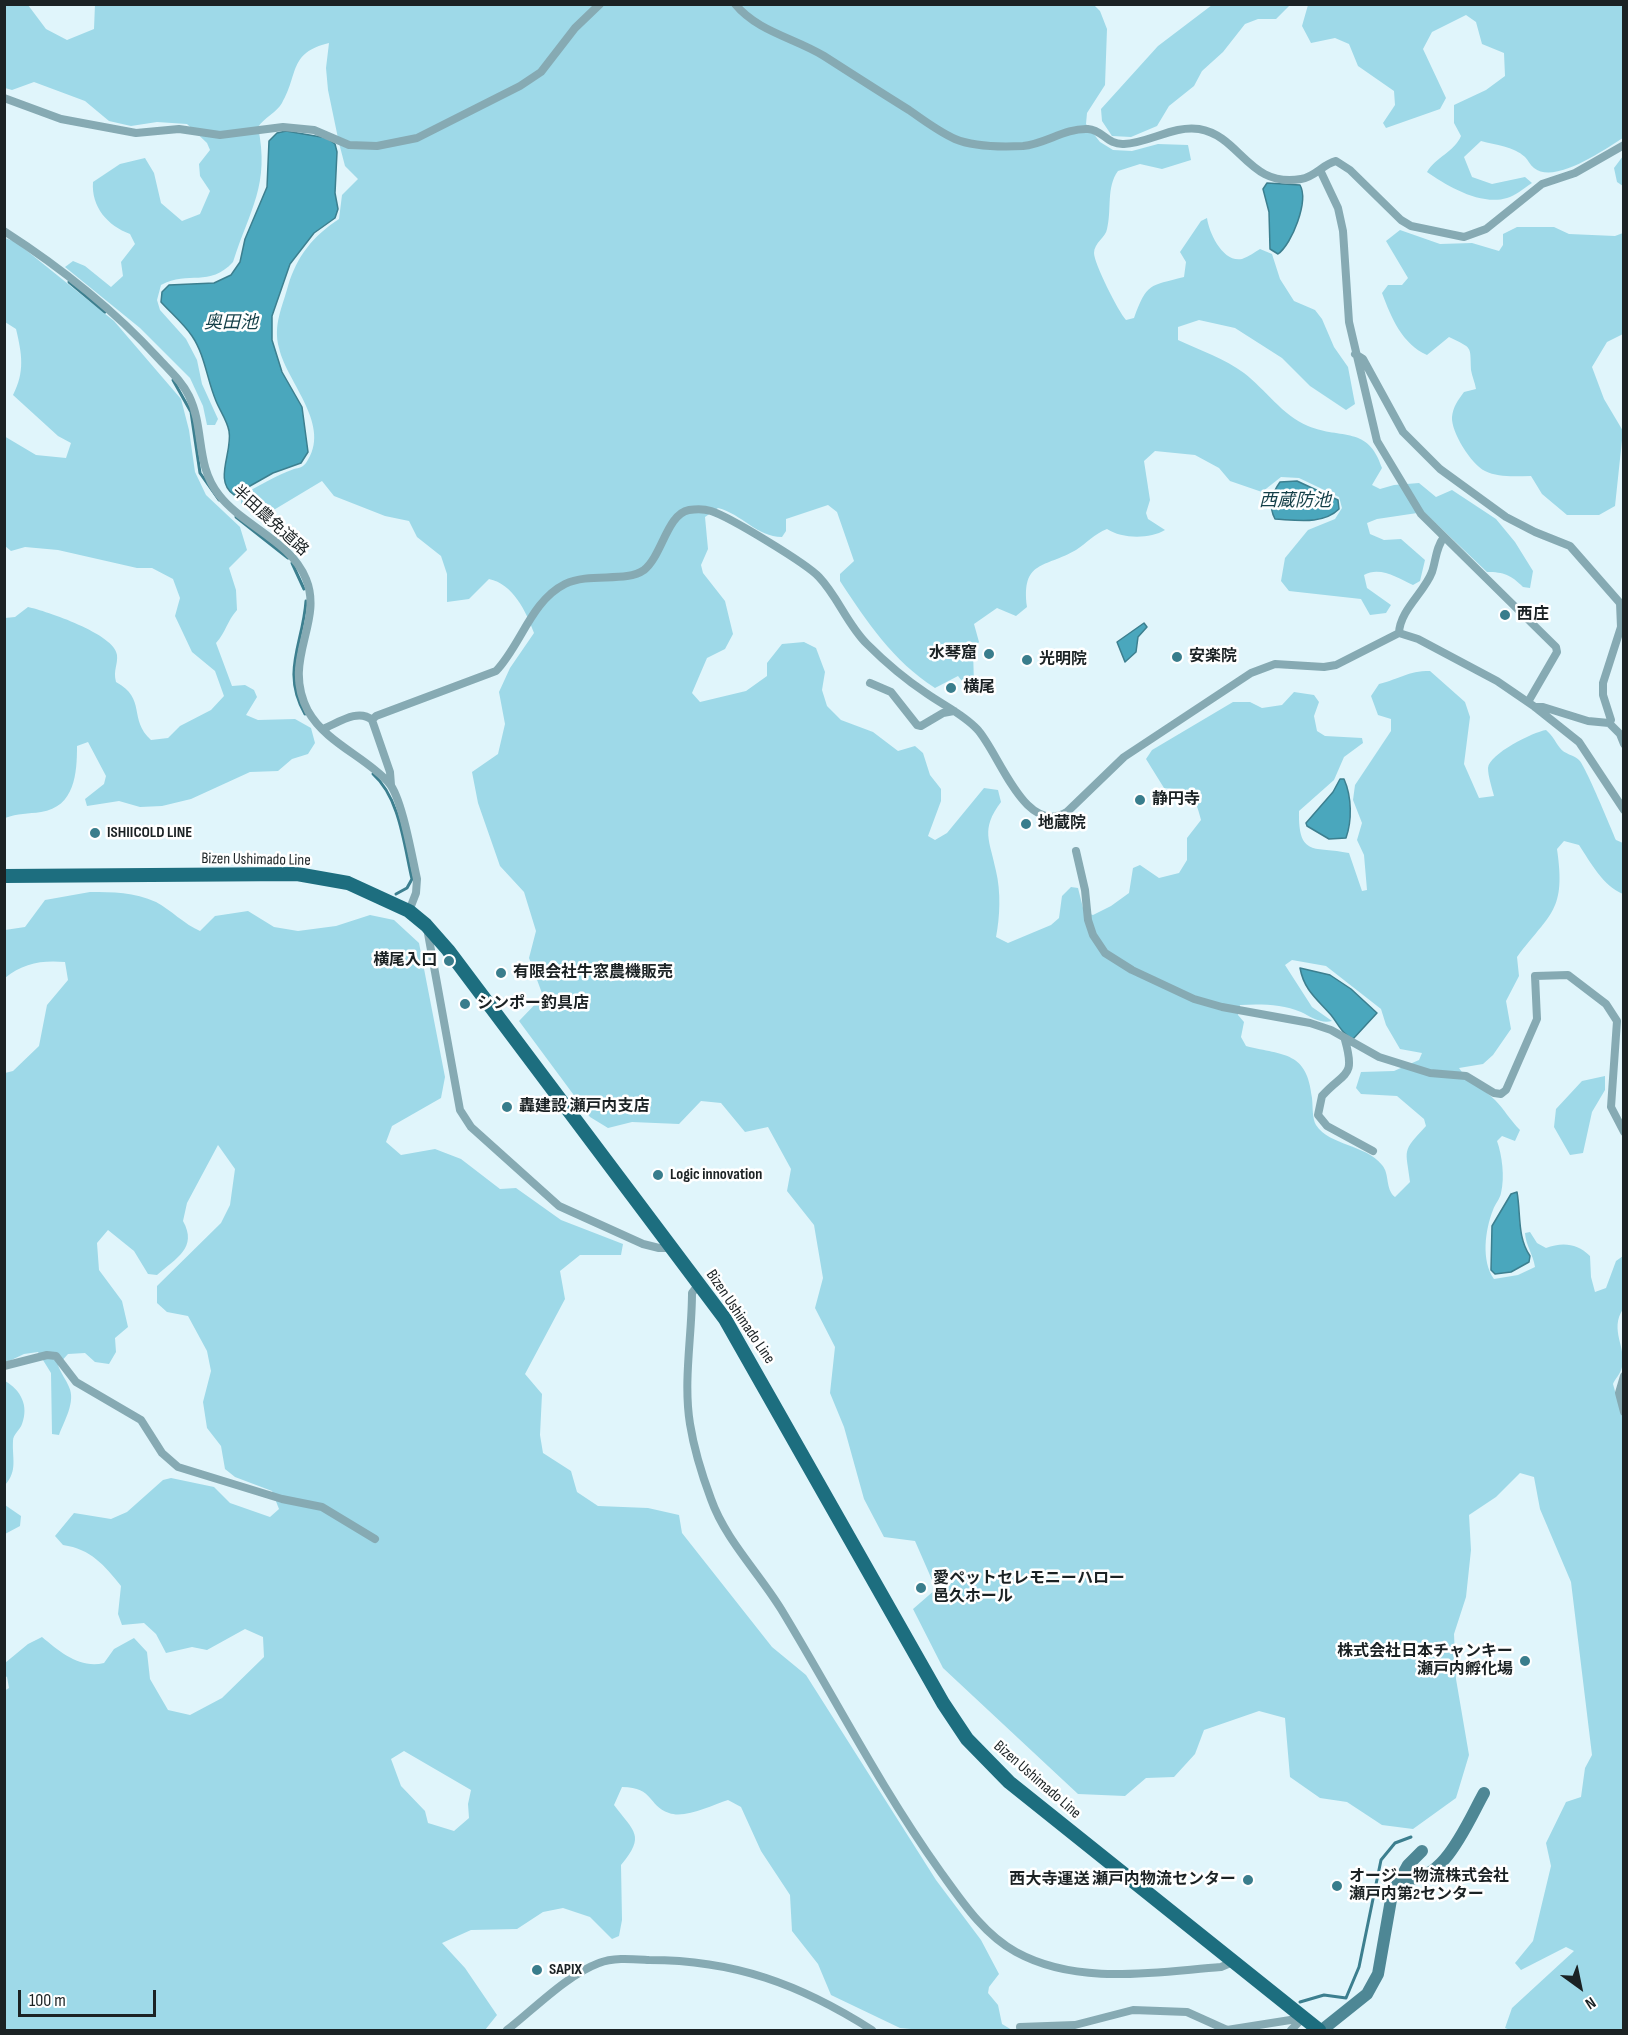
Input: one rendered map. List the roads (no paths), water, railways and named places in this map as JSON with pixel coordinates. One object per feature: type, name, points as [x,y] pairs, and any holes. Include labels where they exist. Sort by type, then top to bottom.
[{"type":"main road","name":"Bizen Ushimado Line","points":[[4,876],[297,874],[348,883],[409,911],[426,925],[725,1319],[757,1371],[943,1703],[968,1739],[1009,1782],[1321,2031]]},
{"type":"street","points":[[4,98],[61,119],[136,133],[179,129],[220,135],[283,127],[314,130],[349,145],[377,146],[417,138],[520,86],[541,72],[574,28],[600,4]]},
{"type":"street","points":[[735,4],[752,21],[810,47],[956,139],[987,145],[1024,146],[1072,130],[1089,129],[1100,132],[1114,144],[1126,144],[1182,130],[1199,129],[1228,144],[1266,177],[1298,180],[1308,178],[1328,163],[1336,161],[1350,170],[1401,220],[1411,226],[1464,237],[1486,229],[1542,184],[1575,173],[1623,145]]},
{"type":"street","points":[[1320,170],[1338,208],[1343,231],[1349,322],[1377,441],[1416,507],[1556,647],[1557,652],[1532,705]]},
{"type":"street","name":"半田農免道路","points":[[4,231],[55,266],[132,330],[179,381],[195,411],[201,453],[211,484],[246,522],[294,559],[306,577],[311,595],[310,613],[299,659],[300,687],[309,712],[323,729],[391,785]]},
{"type":"street","points":[[1355,354],[1363,359],[1403,432],[1440,469],[1506,517],[1570,546],[1620,603],[1621,627],[1603,683],[1603,695],[1611,720],[1609,723]]},
{"type":"street","points":[[372,720],[397,706],[482,679],[496,671],[507,659],[540,603],[552,592],[580,578],[624,576],[645,569],[657,554],[672,523],[680,514],[700,510],[711,511],[807,567],[823,582],[866,644],[914,685],[978,730],[1014,789],[1041,815],[1053,819],[1067,812],[1124,757],[1251,673],[1275,664],[1324,667],[1336,665],[1399,633],[1412,602],[1432,572],[1437,550],[1444,537]]},
{"type":"street","points":[[1399,633],[1418,639],[1497,681],[1579,742],[1623,810]]},
{"type":"street","points":[[870,683],[891,692],[921,726],[943,713],[954,711]]},
{"type":"street","points":[[1532,705],[1543,706],[1588,721],[1609,723],[1620,734],[1623,744]]},
{"type":"street","points":[[323,729],[357,715],[366,715],[372,720],[390,772],[391,785],[417,879],[416,892],[409,911]]},
{"type":"street","points":[[1076,851],[1085,890],[1088,920],[1093,935],[1105,953],[1161,985],[1194,999],[1222,1007],[1310,1023],[1331,1030],[1345,1040],[1404,1066],[1439,1075],[1466,1076],[1494,1093],[1501,1094],[1506,1090],[1537,1019],[1534,976],[1568,975],[1606,1005],[1617,1021],[1611,1107],[1623,1132]]},
{"type":"street","points":[[426,925],[460,1110],[471,1127],[559,1206],[642,1244],[671,1248]]},
{"type":"street","points":[[1345,1040],[1350,1058],[1349,1069],[1344,1078],[1322,1096],[1318,1115],[1327,1126],[1373,1150]]},
{"type":"street","points":[[699,1284],[692,1293],[687,1392],[690,1424],[711,1501],[780,1607],[892,1799],[958,1896],[991,1934],[1016,1952],[1070,1970],[1096,1974],[1140,1973],[1221,1967],[1233,1962]]},
{"type":"street","points":[[4,1366],[47,1355],[56,1356],[76,1382],[141,1420],[162,1453],[178,1467],[282,1499],[322,1507],[375,1539]]},
{"type":"street","points":[[1623,1376],[1619,1393],[1623,1412]]},
{"type":"street","points":[[1399,1878],[1407,1880],[1423,1876],[1444,1862],[1484,1793]]},
{"type":"street","points":[[1321,2031],[1367,1994],[1378,1974],[1392,1894],[1399,1878],[1422,1851]]},
{"type":"street","points":[[507,2031],[584,1970],[601,1962],[656,1959],[709,1962],[769,1978],[854,2019],[872,2031]]},
{"type":"street","points":[[1020,2027],[1075,2025],[1133,2010],[1186,2012],[1227,2030],[1303,2018]]},
{"type":"street","points":[[1291,2031],[1303,2018]]},
{"type":"water","name":"奥田池","points":[[286,131],[327,138],[335,144],[337,152],[335,193],[338,209],[335,218],[314,233],[290,264],[272,316],[272,340],[282,372],[302,407],[308,452],[301,463],[273,473],[234,495],[228,489],[224,474],[230,439],[227,423],[213,393],[196,343],[185,327],[161,302],[162,292],[169,285],[214,283],[231,275],[240,262],[245,239],[267,187],[269,141],[277,133]]},
{"type":"water","points":[[1267,183],[1300,185],[1302,192],[1298,222],[1289,241],[1278,254],[1270,249],[1269,212],[1263,189]]},
{"type":"water","name":"西蔵防池","points":[[1297,481],[1338,500],[1339,509],[1333,514],[1317,519],[1275,519],[1271,504],[1277,486],[1280,482]]},
{"type":"water","points":[[1144,623],[1147,627],[1138,637],[1136,652],[1125,662],[1117,642]]},
{"type":"water","points":[[1340,779],[1344,779],[1349,793],[1349,824],[1346,838],[1329,839],[1307,826],[1306,823],[1333,792]]},
{"type":"water","points":[[1300,968],[1330,975],[1351,989],[1377,1013],[1353,1039],[1349,1037],[1312,994]]},
{"type":"water","points":[[1517,1192],[1521,1233],[1530,1256],[1529,1262],[1511,1272],[1495,1274],[1491,1270],[1492,1226],[1511,1194]]},
{"type":"waterway","points":[[69,282],[105,312]]},
{"type":"waterway","points":[[173,380],[191,412],[200,473],[219,500]]},
{"type":"waterway","points":[[236,517],[288,558]]},
{"type":"waterway","points":[[292,563],[304,589]]},
{"type":"waterway","points":[[305,714],[298,699],[294,671],[306,601]]},
{"type":"waterway","points":[[373,774],[382,784],[395,809],[412,879],[407,888],[396,894]]},
{"type":"waterway","points":[[1300,2002],[1324,1995],[1346,1998],[1359,1967],[1381,1860],[1395,1843],[1411,1837]]},
{"type":"place","name":"西庄","points":[[1505,615]]},
{"type":"place","name":"水琴窟","points":[[989,654]]},
{"type":"place","name":"安楽院","points":[[1177,657]]},
{"type":"place","name":"光明院","points":[[1027,660]]},
{"type":"place","name":"横尾","points":[[951,688]]},
{"type":"place","name":"静円寺","points":[[1140,800]]},
{"type":"place","name":"地蔵院","points":[[1026,824]]},
{"type":"place","name":"ISHIICOLD LINE","points":[[95,833]]},
{"type":"place","name":"横尾入口","points":[[449,961]]},
{"type":"place","name":"有限会社牛窓農機販売","points":[[501,973]]},
{"type":"place","name":"シンポー釣具店","points":[[465,1004]]},
{"type":"place","name":"轟建設 瀬戸内支店","points":[[507,1107]]},
{"type":"place","name":"Logic innovation","points":[[658,1175]]},
{"type":"place","name":"愛ペットセレモニーハロー 邑久ホール","points":[[921,1588]]},
{"type":"place","name":"株式会社日本チャンキー 瀬戸内孵化場","points":[[1525,1661]]},
{"type":"place","name":"西大寺運送 瀬戸内物流センター","points":[[1248,1880]]},
{"type":"place","name":"オージー物流株式会社 瀬戸内第2センター","points":[[1337,1886]]},
{"type":"place","name":"SAPIX","points":[[537,1970]]}]
